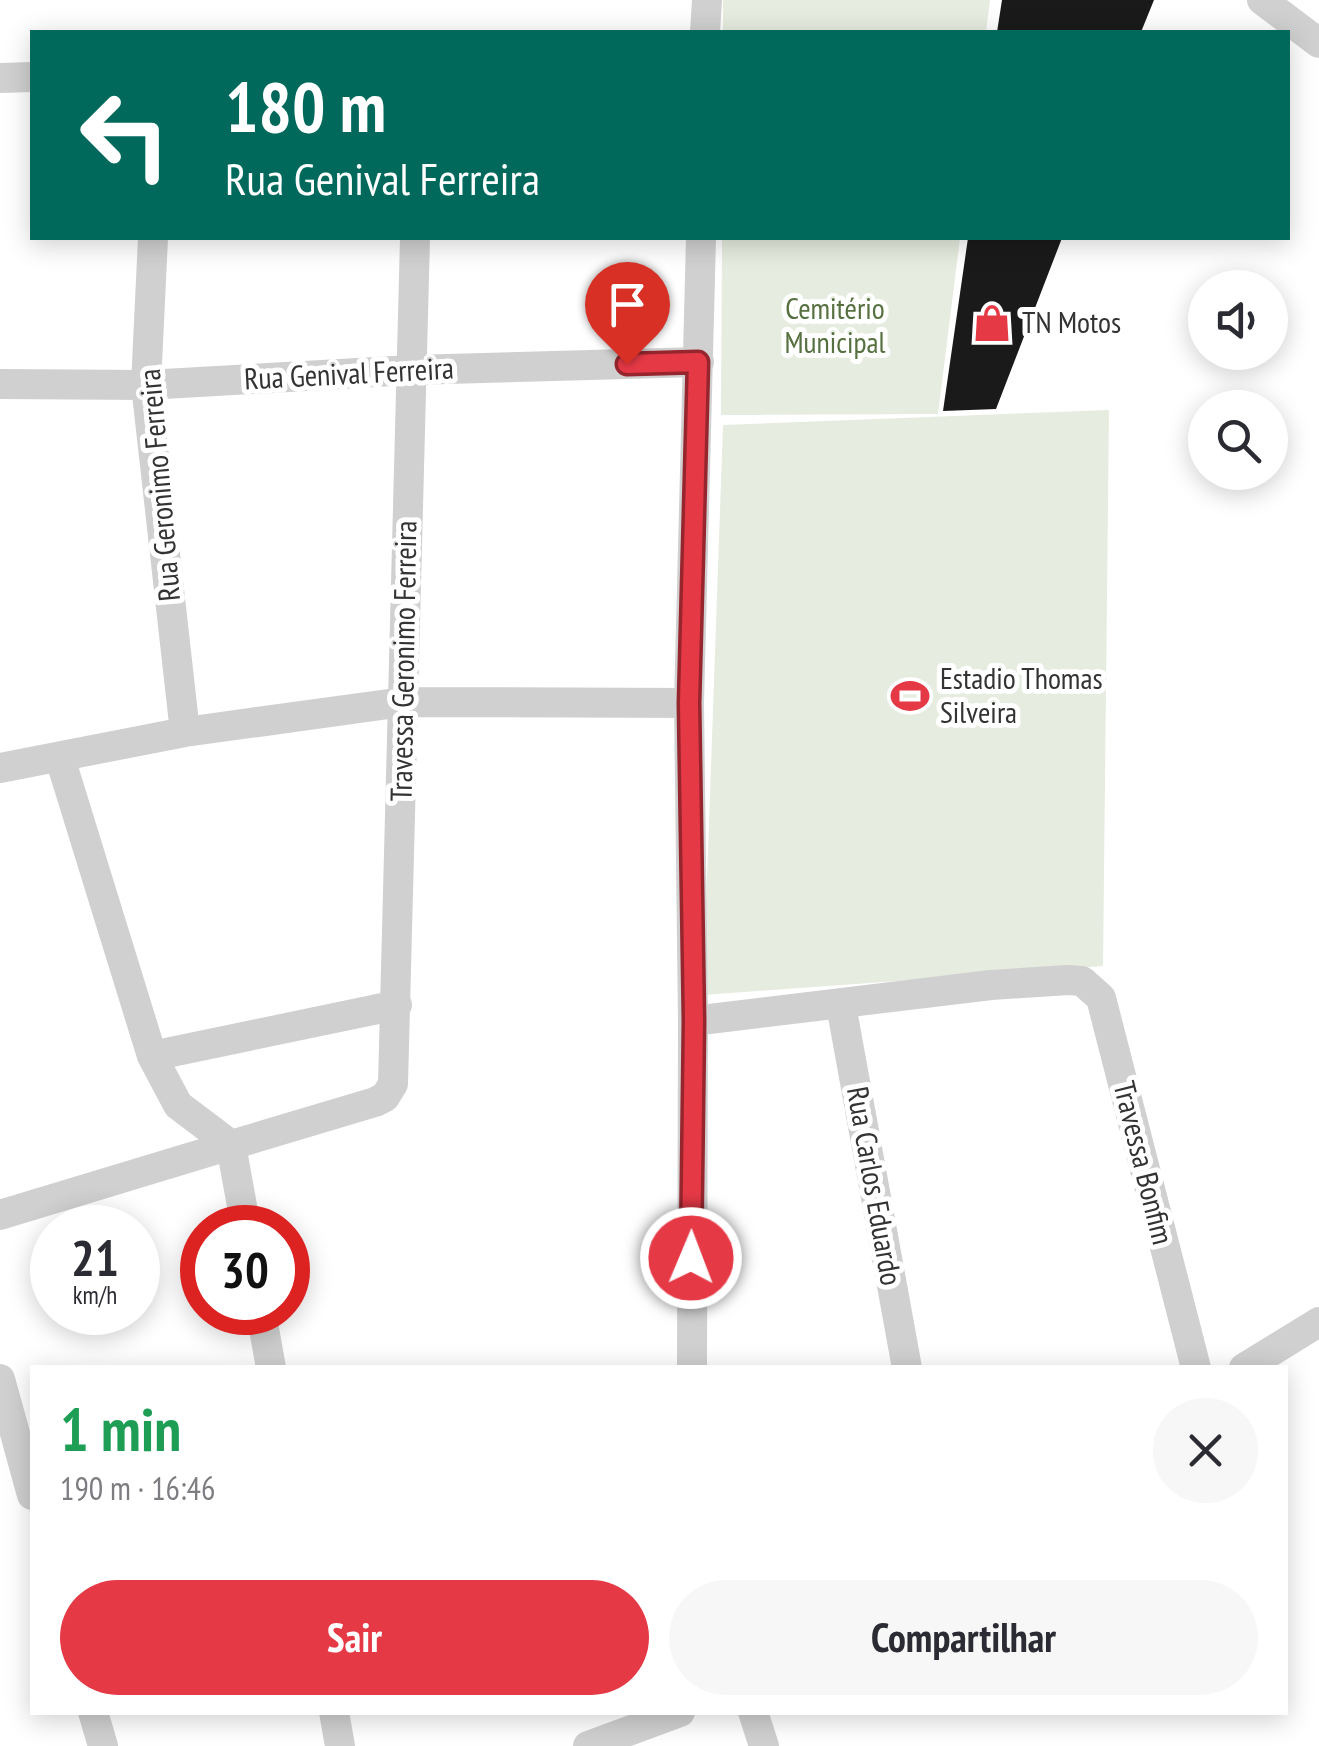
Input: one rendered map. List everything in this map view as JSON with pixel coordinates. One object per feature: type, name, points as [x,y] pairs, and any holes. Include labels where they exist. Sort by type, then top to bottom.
[{"type":"street","points":[[703,30],[707,0]]},
{"type":"street","points":[[1262,0],[1319,43]]},
{"type":"street","points":[[0,78],[30,77]]},
{"type":"street","name":"Rua Geronimo Ferreira","points":[[152,240],[146,385],[185,732]]},
{"type":"street","name":"Travessa Geronimo Ferreira","points":[[231,1146],[375,1102],[386,1097],[392,1084],[414,240]]},
{"type":"street","points":[[692,1365],[694,1021],[689,703],[701,240]]},
{"type":"street","name":"Rua Genival Ferreira","points":[[0,384],[146,385],[411,370],[698,362]]},
{"type":"street","points":[[0,768],[185,732],[403,702],[689,703]]},
{"type":"street","points":[[60,758],[152,1056],[178,1105],[231,1146],[242,1205]]},
{"type":"street","name":"Travessa Bonfim","points":[[842,1005],[991,984],[1068,980],[1082,980],[1101,998],[1195,1365]]},
{"type":"street","points":[[152,1056],[397,1005]]},
{"type":"street","points":[[694,1021],[842,1005]]},
{"type":"street","name":"Rua Carlos Eduardo","points":[[842,1005],[906,1365]]},
{"type":"street","points":[[0,1215],[231,1146]]},
{"type":"street","points":[[1249,1365],[1319,1322]]},
{"type":"street","points":[[265,1335],[270,1365]]},
{"type":"street","points":[[0,1380],[19,1481]]},
{"type":"street","points":[[95,1715],[103,1746]]},
{"type":"street","points":[[335,1715],[340,1746]]},
{"type":"street","points":[[588,1746],[672,1715]]},
{"type":"street","points":[[754,1715],[764,1746]]},
{"type":"green space","points":[[723,0],[990,0],[986,30],[723,30]]},
{"type":"green space","name":"Cemitério Municipal","points":[[722,240],[960,240],[938,414],[721,415]]},
{"type":"green space","name":"Estadio Thomas Silveira","points":[[1109,410],[1103,966],[703,995],[723,425]]},
{"type":"building","points":[[1002,0],[1154,0],[1142,30],[997,30]]},
{"type":"building","name":"TN Motos","points":[[968,240],[1061,240],[996,409],[943,411]]},
{"type":"place","name":"TN Motos","points":[[992,323]]},
{"type":"place","name":"Estadio Thomas Silveira","points":[[910,696]]},
{"type":"route","points":[[627,364],[698,362],[689,703],[694,1021],[691,1258]]}]
